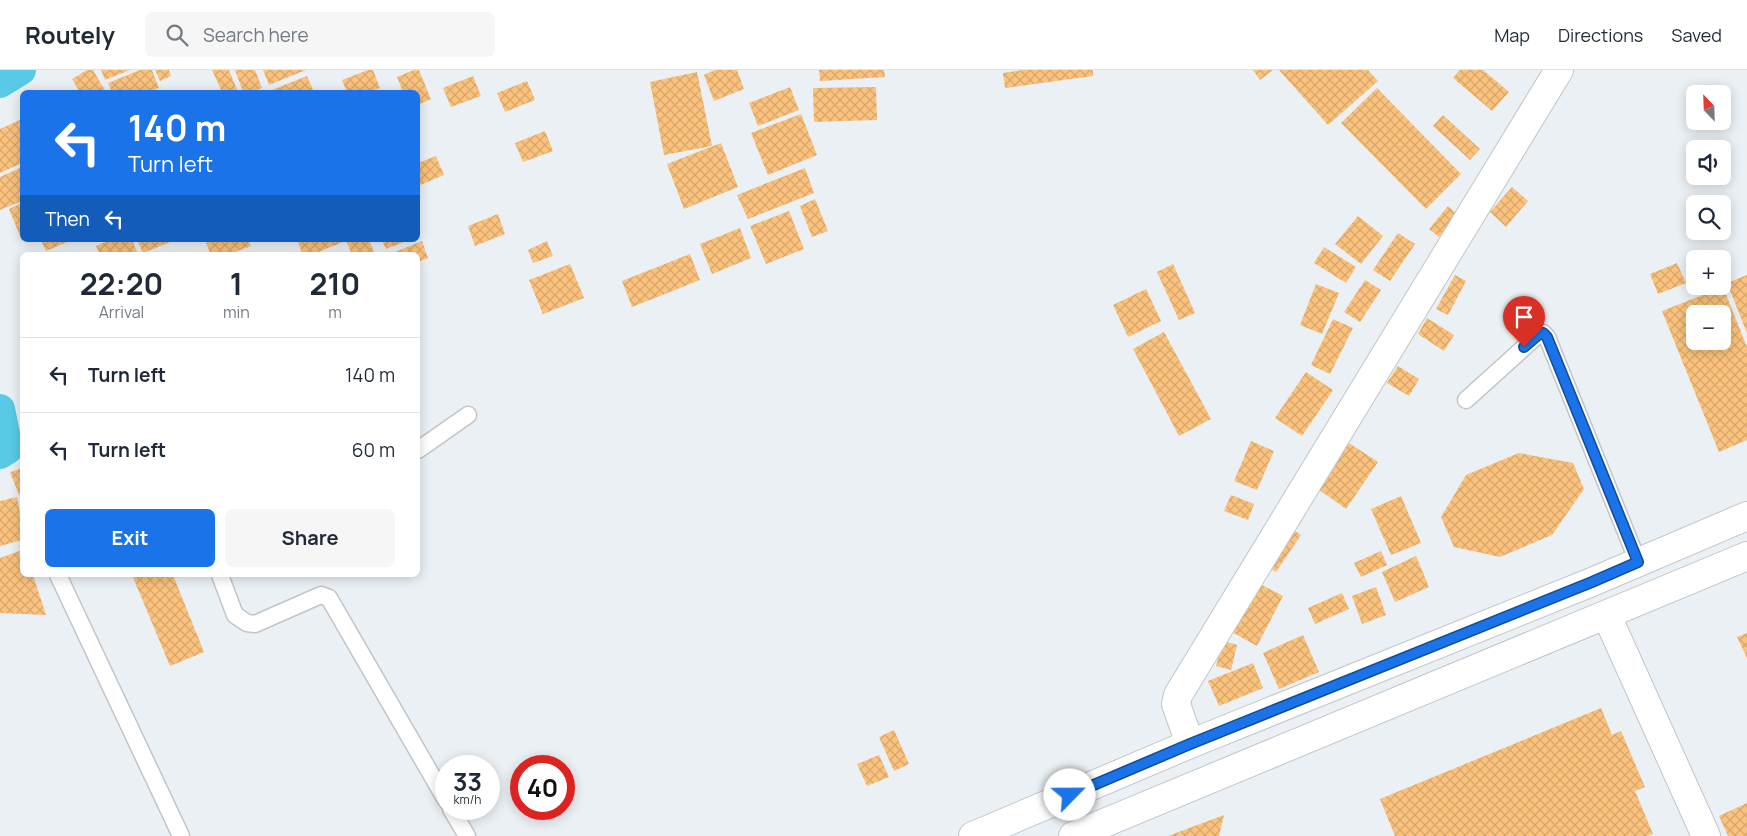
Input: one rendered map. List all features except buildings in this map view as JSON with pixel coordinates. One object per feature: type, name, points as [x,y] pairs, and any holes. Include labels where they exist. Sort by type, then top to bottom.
[{"type":"street","points":[[1190,744],[1177,710],[1178,695],[1559,70]]},
{"type":"street","points":[[973,836],[1190,744],[1592,582],[1747,516]]},
{"type":"street","points":[[1074,836],[1607,616],[1747,556]]},
{"type":"street","points":[[1607,616],[1706,836]]},
{"type":"lane","points":[[1466,400],[1539,334],[1543,333],[1547,337],[1638,562]]},
{"type":"lane","points":[[420,449],[468,415]]},
{"type":"lane","points":[[59,577],[181,836]]},
{"type":"lane","points":[[221,577],[235,615],[247,623],[255,624],[321,595],[328,598],[435,781]]},
{"type":"lane","points":[[458,820],[467,836]]},
{"type":"waterway","points":[[0,83],[21,70]]},
{"type":"waterway","points":[[0,409],[8,449],[0,454]]},
{"type":"route","points":[[1070,795],[1190,744],[1638,562],[1547,337],[1543,333],[1539,334],[1524,347]]}]
